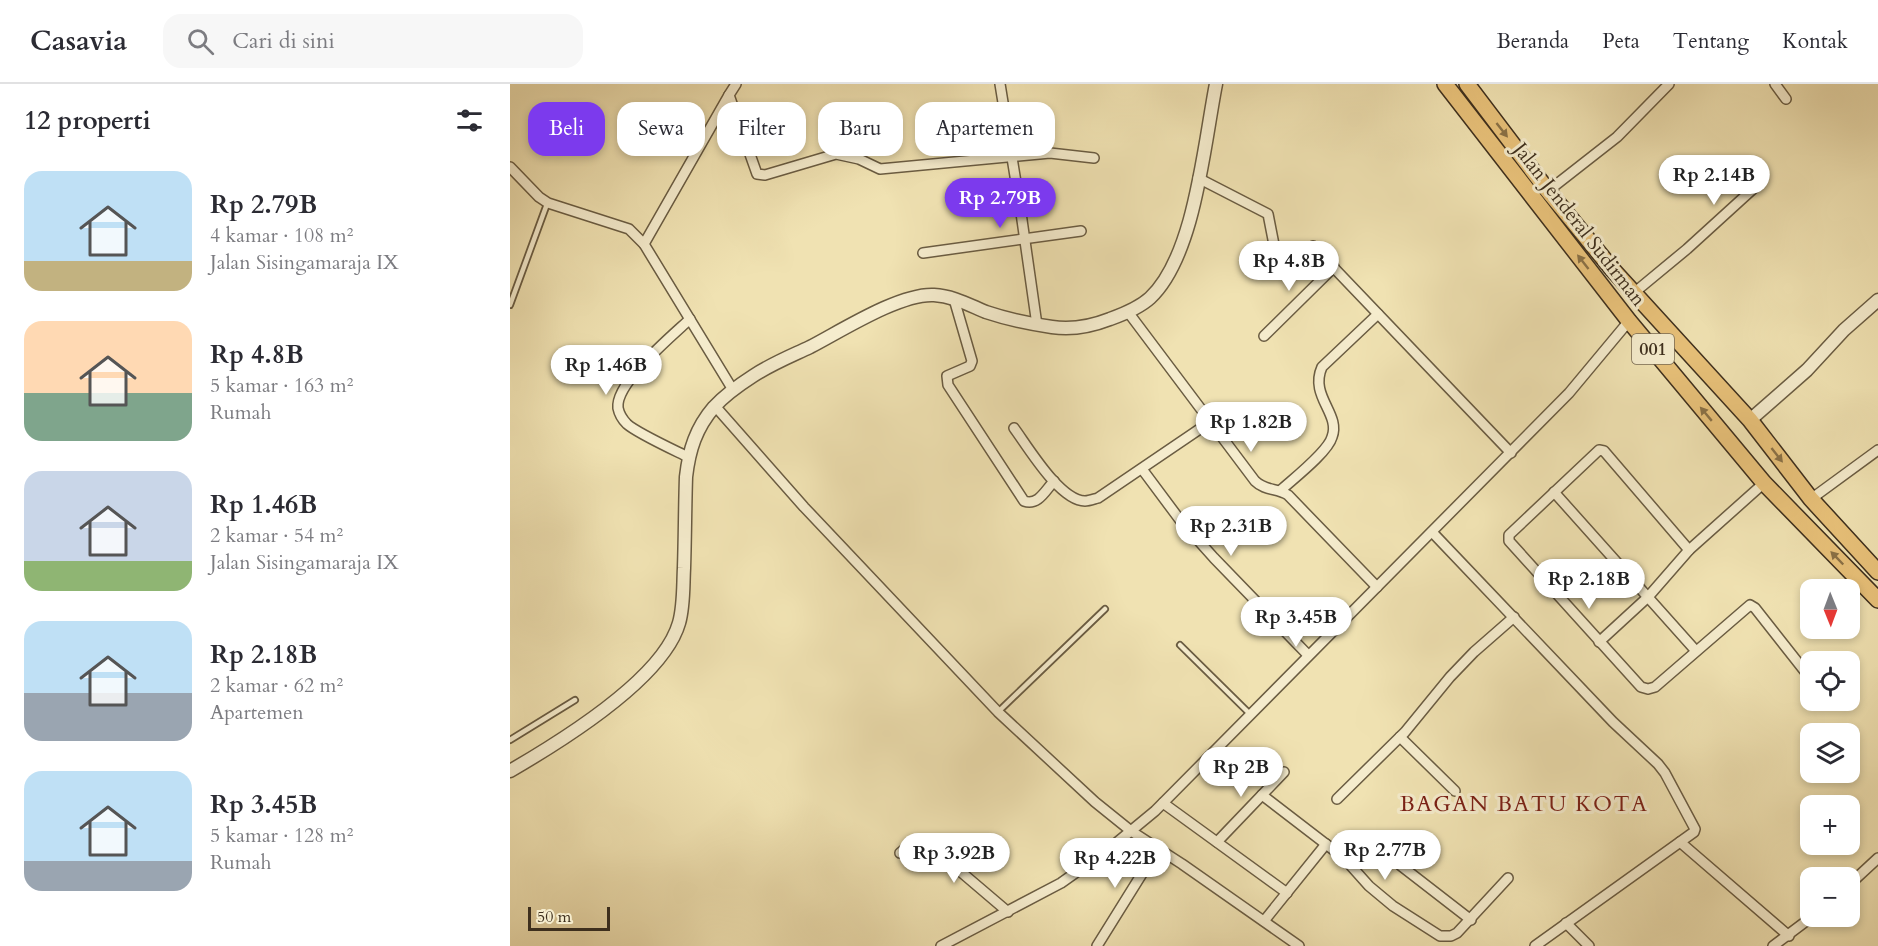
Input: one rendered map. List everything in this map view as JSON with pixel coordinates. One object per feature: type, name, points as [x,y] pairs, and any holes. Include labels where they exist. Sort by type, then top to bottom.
[{"type":"highway","name":"Jalan Jenderal Sudirman","points":[[1445,84],[1629,321],[1764,483],[1878,600]]},
{"type":"highway","name":"Jalan Jenderal Sudirman","points":[[1467,84],[1548,191],[1613,270],[1750,420],[1811,499],[1878,572]]},
{"type":"highway","points":[[1598,281],[1613,270]]},
{"type":"street","points":[[644,244],[736,84]]},
{"type":"street","points":[[1000,84],[1036,325]]},
{"type":"street","points":[[510,771],[554,745],[651,670],[673,638],[680,622],[683,597],[688,457],[702,422],[715,406],[755,374],[884,309],[922,296],[954,298],[987,312],[1055,328],[1101,322],[1128,312],[1149,299],[1163,282],[1187,228],[1216,84]]},
{"type":"street","points":[[1548,191],[1617,137],[1669,84]]},
{"type":"street","points":[[1775,84],[1786,99]]},
{"type":"street","points":[[729,95],[757,174],[765,175],[836,154],[859,159],[880,169],[1050,153],[1094,158]]},
{"type":"street","points":[[510,167],[539,197],[548,203],[629,229],[644,244],[733,390]]},
{"type":"street","points":[[1198,178],[1268,214],[1277,260]]},
{"type":"street","points":[[1635,292],[1687,249],[1754,188]]},
{"type":"street","points":[[923,253],[1081,231]]},
{"type":"street","points":[[1313,246],[1510,453]]},
{"type":"street","points":[[1264,336],[1334,267]]},
{"type":"street","points":[[954,298],[972,361],[970,366],[947,376],[948,385],[1024,501],[1036,502],[1054,481]]},
{"type":"street","points":[[1750,420],[1807,370],[1844,330],[1878,300]]},
{"type":"street","points":[[1128,312],[1260,486],[1281,490],[1288,495],[1377,587]]},
{"type":"street","points":[[1281,490],[1328,446],[1333,437],[1332,419],[1318,386],[1318,375],[1322,367],[1378,314]]},
{"type":"street","points":[[688,457],[629,426],[618,407],[629,381],[651,354],[690,320]]},
{"type":"street","points":[[941,946],[1061,883],[1110,849],[1163,803],[1569,393],[1629,321]]},
{"type":"street","points":[[715,406],[804,507],[998,712],[1095,802],[1131,831],[1299,946]]},
{"type":"street","points":[[1014,428],[1054,481],[1072,498],[1084,501],[1098,498],[1210,422]]},
{"type":"street","points":[[1689,550],[1604,451],[1599,450],[1594,452],[1509,535],[1509,541],[1641,687],[1648,689],[1655,687],[1750,605],[1755,608],[1800,665]]},
{"type":"street","points":[[1811,499],[1878,450]]},
{"type":"street","points":[[1142,469],[1180,520],[1308,655]]},
{"type":"street","points":[[1599,642],[1648,597],[1689,550],[1764,483]]},
{"type":"street","points":[[1554,492],[1696,651]]},
{"type":"street","points":[[1432,532],[1613,722],[1665,773],[1695,829],[1694,832],[1535,946]]},
{"type":"street","points":[[1337,799],[1400,737],[1474,652],[1514,617]]},
{"type":"street","points":[[1400,737],[1455,791]]},
{"type":"street","points":[[1217,842],[1284,772]]},
{"type":"street","points":[[1262,795],[1344,858],[1369,886],[1393,906],[1440,936],[1451,936],[1457,933],[1508,878]]},
{"type":"street","points":[[1163,803],[1287,893]]},
{"type":"street","points":[[900,853],[914,841],[927,843],[1008,912]]},
{"type":"street","points":[[1680,842],[1788,936]]},
{"type":"street","points":[[1264,921],[1326,844]]},
{"type":"street","points":[[1097,946],[1158,848]]},
{"type":"street","points":[[1860,875],[1878,858]]},
{"type":"street","points":[[1400,865],[1471,920]]},
{"type":"street","points":[[1566,923],[1589,946]]},
{"type":"street","points":[[1773,946],[1800,926]]},
{"type":"lane","points":[[510,305],[548,203]]},
{"type":"lane","points":[[998,712],[1105,609]]},
{"type":"lane","points":[[1180,645],[1250,714]]},
{"type":"lane","points":[[510,740],[575,700]]},
{"type":"district","name":"BAGAN BATU KOTA","points":[[1524,803]]}]
